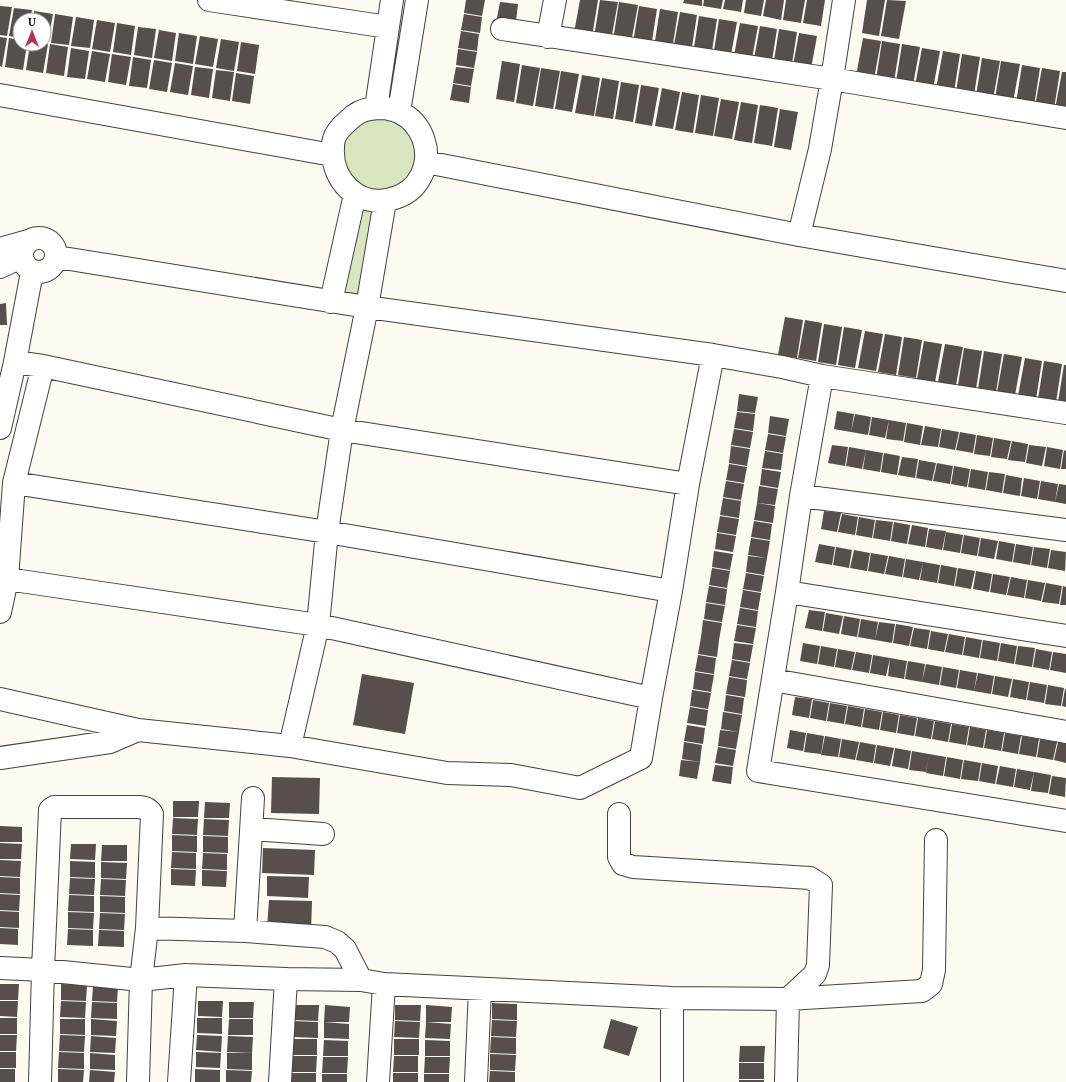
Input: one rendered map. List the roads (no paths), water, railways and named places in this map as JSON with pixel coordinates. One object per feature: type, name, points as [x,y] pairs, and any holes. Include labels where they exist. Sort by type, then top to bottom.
[{"type":"street","points":[[209,0],[255,4],[388,27]]},
{"type":"street","points":[[376,108],[392,0]]},
{"type":"street","points":[[399,112],[417,0]]},
{"type":"street","points":[[548,37],[555,0]]},
{"type":"street","points":[[799,235],[820,149],[844,0]]},
{"type":"street","points":[[502,29],[832,79],[1066,118]]},
{"type":"street","points":[[0,94],[332,155]]},
{"type":"street","points":[[376,108],[385,108],[399,112],[412,120],[421,132],[426,147],[426,162],[421,176],[412,188],[400,197],[385,201],[370,200],[355,194],[343,184],[336,170],[332,155],[334,139],[342,126],[354,115],[376,108]]},
{"type":"street","points":[[426,162],[799,235],[1066,282]]},
{"type":"street","points":[[331,302],[355,194]]},
{"type":"street","points":[[290,746],[318,625],[327,532],[342,430],[367,308],[385,201]]},
{"type":"street","points":[[0,249],[27,257],[43,273],[52,267],[57,257],[54,246],[49,241],[42,238],[35,238],[27,257],[8,365],[0,428]]},
{"type":"street","points":[[0,267],[27,257]]},
{"type":"street","points":[[57,257],[367,308],[713,356],[782,367],[822,376],[1066,413]]},
{"type":"street","points":[[0,699],[138,730],[290,746],[447,773],[511,775],[580,788],[640,758],[671,591],[688,484],[713,356]]},
{"type":"street","points":[[8,365],[43,366],[342,430],[688,484]]},
{"type":"street","points":[[0,612],[8,579],[14,483],[43,366]]},
{"type":"street","points":[[822,376],[801,496],[758,771],[1066,821]]},
{"type":"street","points":[[14,483],[327,532],[671,591]]},
{"type":"street","points":[[801,496],[1066,530]]},
{"type":"street","points":[[8,579],[318,625],[650,698]]},
{"type":"street","points":[[787,592],[1066,636]]},
{"type":"street","points":[[772,680],[1066,732]]},
{"type":"street","points":[[0,758],[110,742],[138,730]]},
{"type":"street","points":[[245,931],[253,798]]},
{"type":"street","points":[[40,1082],[50,810],[54,807],[140,807],[150,810],[152,814],[146,928],[141,980],[138,1082]]},
{"type":"street","points":[[619,814],[619,857],[623,864],[633,867],[810,878],[821,885],[818,965],[815,974],[788,1000],[786,1082]]},
{"type":"street","points":[[252,829],[322,834]]},
{"type":"street","points":[[0,968],[43,970],[141,980],[186,976],[361,980],[384,984],[672,998],[788,1000],[922,991],[931,984],[934,970],[936,840]]},
{"type":"street","points":[[146,928],[245,931],[326,937],[345,948],[361,980]]},
{"type":"street","points":[[179,1082],[186,976]]},
{"type":"street","points":[[280,1082],[286,979]]},
{"type":"street","points":[[378,1082],[384,984]]},
{"type":"street","points":[[476,1082],[480,989]]},
{"type":"street","points":[[672,998],[672,1082]]}]
